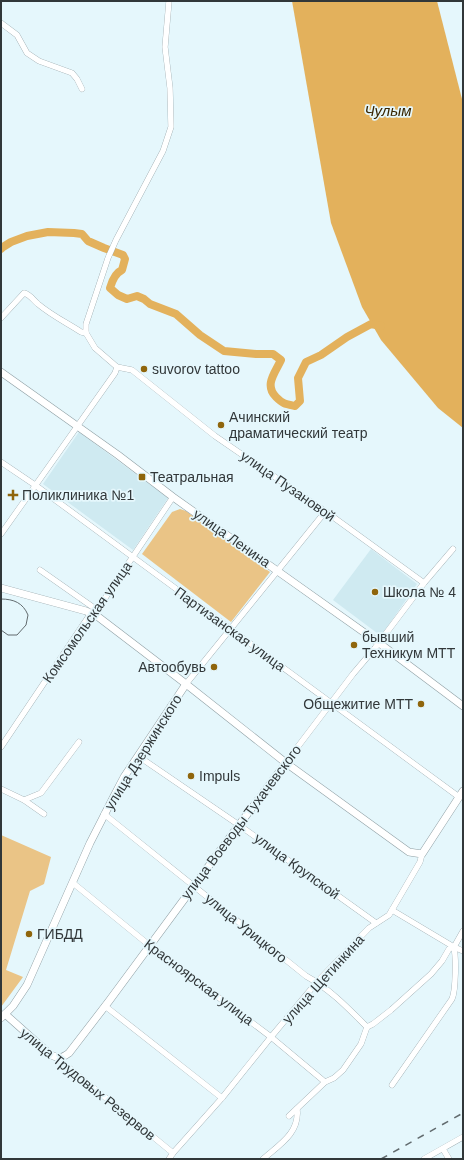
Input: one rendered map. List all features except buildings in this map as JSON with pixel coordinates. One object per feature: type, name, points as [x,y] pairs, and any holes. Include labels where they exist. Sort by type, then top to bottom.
[{"type":"main road","name":"улица Ленина","points":[[1,372],[173,497],[379,643],[463,706]]},
{"type":"main road","points":[[1,588],[94,612],[97,616],[286,763],[409,852],[422,854]]},
{"type":"main road","name":"улица Дзержинского","points":[[3,1016],[13,1006],[27,985],[90,843],[124,777],[186,684]]},
{"type":"main road","name":"улица Воеводы Тухачевского","points":[[57,1058],[62,1058],[69,1053],[286,763]]},
{"type":"main road","name":"улица Щетинкина","points":[[422,854],[461,794]]},
{"type":"main road","name":"улица Трудовых Резервов","points":[[3,1016],[51,1055],[57,1058]]},
{"type":"street","points":[[1,318],[24,293],[31,296],[38,304],[81,332],[86,333],[88,318],[108,258],[163,151],[171,127],[170,88],[165,47],[169,1]]},
{"type":"street","points":[[1,23],[17,35],[27,53],[40,61],[72,73],[82,89]]},
{"type":"street","name":"улица Пузановой","points":[[86,333],[95,348],[117,367],[124,367],[132,370],[214,436],[325,512],[424,583]]},
{"type":"street","points":[[1,534],[78,427],[115,373],[117,367]]},
{"type":"street","name":"Партизанская улица","points":[[1,462],[35,485],[330,702],[461,794]]},
{"type":"street","name":"Комсомольская улица","points":[[1,747],[173,497]]},
{"type":"street","name":"улица Дзержинского","points":[[186,684],[279,571],[325,512]]},
{"type":"street","name":"улица Воеводы Тухачевского","points":[[286,763],[330,702],[379,643],[424,583],[452,549]]},
{"type":"street","points":[[40,570],[94,612]]},
{"type":"street","points":[[24,800],[41,793],[79,742]]},
{"type":"street","name":"улица Крупской","points":[[138,756],[239,824],[376,923]]},
{"type":"street","points":[[1,789],[24,800],[44,814]]},
{"type":"street","name":"улица Урицкого","points":[[104,814],[306,976],[332,992],[368,1027]]},
{"type":"street","name":"улица Щетинкина","points":[[169,1159],[173,1152],[222,1098],[317,982],[369,928],[386,918],[420,862],[422,854]]},
{"type":"street","name":"Красноярская улица","points":[[72,883],[150,945],[271,1037],[325,1082]]},
{"type":"street","points":[[392,910],[463,951]]},
{"type":"street","points":[[392,1085],[452,999],[454,993],[454,947],[463,931]]},
{"type":"street","points":[[289,1116],[325,1082],[334,1078],[343,1070],[361,1044],[368,1027],[391,1010],[431,974],[449,949],[454,947]]},
{"type":"street","points":[[105,1006],[222,1098]]},
{"type":"street","name":"улица Трудовых Резервов","points":[[57,1058],[173,1152]]},
{"type":"street","points":[[262,1159],[294,1130],[297,1122],[297,1109]]},
{"type":"street","points":[[424,1159],[463,1137]]},
{"type":"street","points":[[443,1149],[449,1159]]},
{"type":"shaded area","points":[[79,432],[168,498],[133,550],[43,484]]},
{"type":"shaded area","points":[[180,509],[186,511],[270,572],[231,622],[142,554],[172,512]]},
{"type":"shaded area","name":"Школа № 4","points":[[371,549],[417,584],[381,636],[333,600]]},
{"type":"shaded area","points":[[1,835],[51,857],[44,884],[30,891],[6,970],[23,977],[1,1007]]},
{"type":"water","name":"Чулым","points":[[292,1],[437,1],[463,103],[463,428],[438,408],[381,340],[362,307],[331,223]]},
{"type":"waterway","points":[[1,249],[11,242],[27,236],[48,232],[74,233],[82,234],[88,241],[123,255],[125,259],[122,270],[116,275],[110,288],[118,295],[127,299],[137,296],[150,304],[176,314],[200,335],[224,351],[273,354],[281,360],[272,379],[271,388],[276,397],[281,401],[295,406],[300,401],[298,378],[306,362],[321,355],[347,337],[371,324],[381,326]]},
{"type":"tram line","points":[[1,599],[18,602],[24,607],[28,615],[26,625],[17,635],[8,635],[1,630]]},
{"type":"railway","points":[[381,1159],[463,1113]]},
{"type":"place","name":"suvorov tattoo","points":[[144,369]]},
{"type":"place","name":"Ачинский драматический театр","points":[[221,425]]},
{"type":"place","name":"Театральная","points":[[142,477]]},
{"type":"place","name":"Поликлиника №1","points":[[13,495]]},
{"type":"place","name":"Школа № 4","points":[[375,592]]},
{"type":"place","name":"бывший Техникум МТТ","points":[[354,645]]},
{"type":"place","name":"Автообувь","points":[[214,667]]},
{"type":"place","name":"Общежитие МТТ","points":[[421,704]]},
{"type":"place","name":"Impuls","points":[[191,776]]},
{"type":"place","name":"ГИБДД","points":[[29,934]]}]
